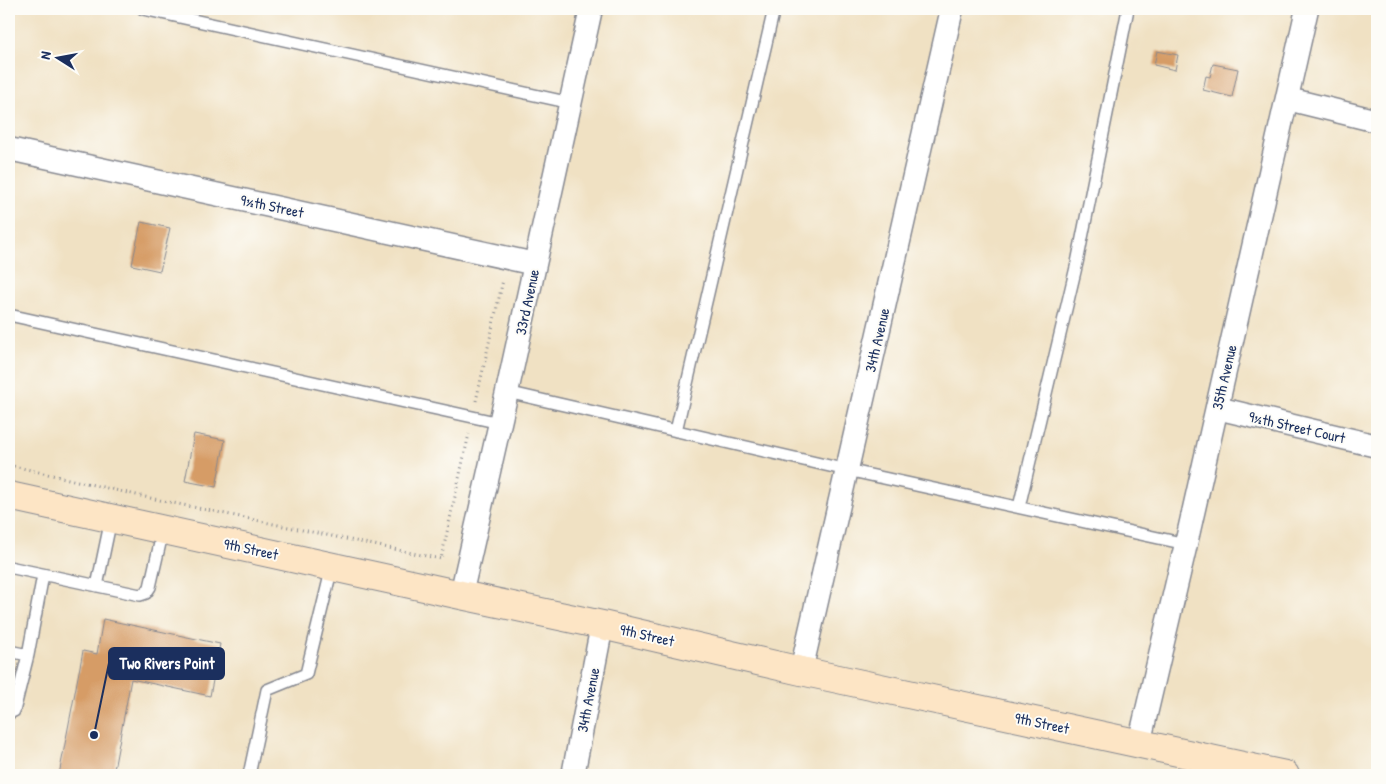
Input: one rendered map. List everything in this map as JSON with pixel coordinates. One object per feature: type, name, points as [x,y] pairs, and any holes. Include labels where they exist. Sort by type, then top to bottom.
[{"type":"street","name":"33rd Avenue","points":[[461,595],[591,9]]},
{"type":"street","name":"34th Avenue","points":[[801,671],[952,9]]},
{"type":"street","name":"35th Avenue","points":[[1139,744],[1288,99],[1307,9]]},
{"type":"street","points":[[1288,99],[1377,121]]},
{"type":"street","name":"9½th Street","points":[[9,149],[535,264]]},
{"type":"street","name":"9½th Street Court","points":[[1217,408],[1377,446]]},
{"type":"street","name":"9th Street","points":[[9,496],[602,625],[801,671],[1285,775]]},
{"type":"street","name":"34th Avenue","points":[[573,775],[602,625]]},
{"type":"lane","points":[[143,9],[571,103]]},
{"type":"lane","points":[[676,431],[774,9]]},
{"type":"lane","points":[[1019,507],[1077,263],[1128,9]]},
{"type":"lane","points":[[9,315],[500,423]]},
{"type":"lane","points":[[507,392],[848,470],[1186,544]]},
{"type":"lane","points":[[97,586],[112,518]]},
{"type":"lane","points":[[9,568],[140,594],[146,593],[150,586],[163,530]]},
{"type":"lane","points":[[249,775],[267,690],[306,674],[332,567]]},
{"type":"lane","points":[[9,713],[14,711],[17,703],[43,574]]},
{"type":"lane","points":[[9,651],[28,655]]},
{"type":"path","points":[[9,465],[441,559],[504,279]]},
{"type":"building","points":[[1157,51],[1178,55],[1175,70],[1154,65]]},
{"type":"building","points":[[1213,64],[1238,69],[1232,97],[1203,90],[1206,76],[1210,77]]},
{"type":"building","points":[[141,222],[170,228],[160,271],[132,265]]},
{"type":"building","points":[[194,434],[225,440],[216,487],[185,481]]},
{"type":"building","points":[[103,619],[220,644],[210,696],[131,679],[113,775],[59,775],[83,651],[97,654]]},
{"type":"place","name":"Two Rivers Point","points":[[94,735]]}]
